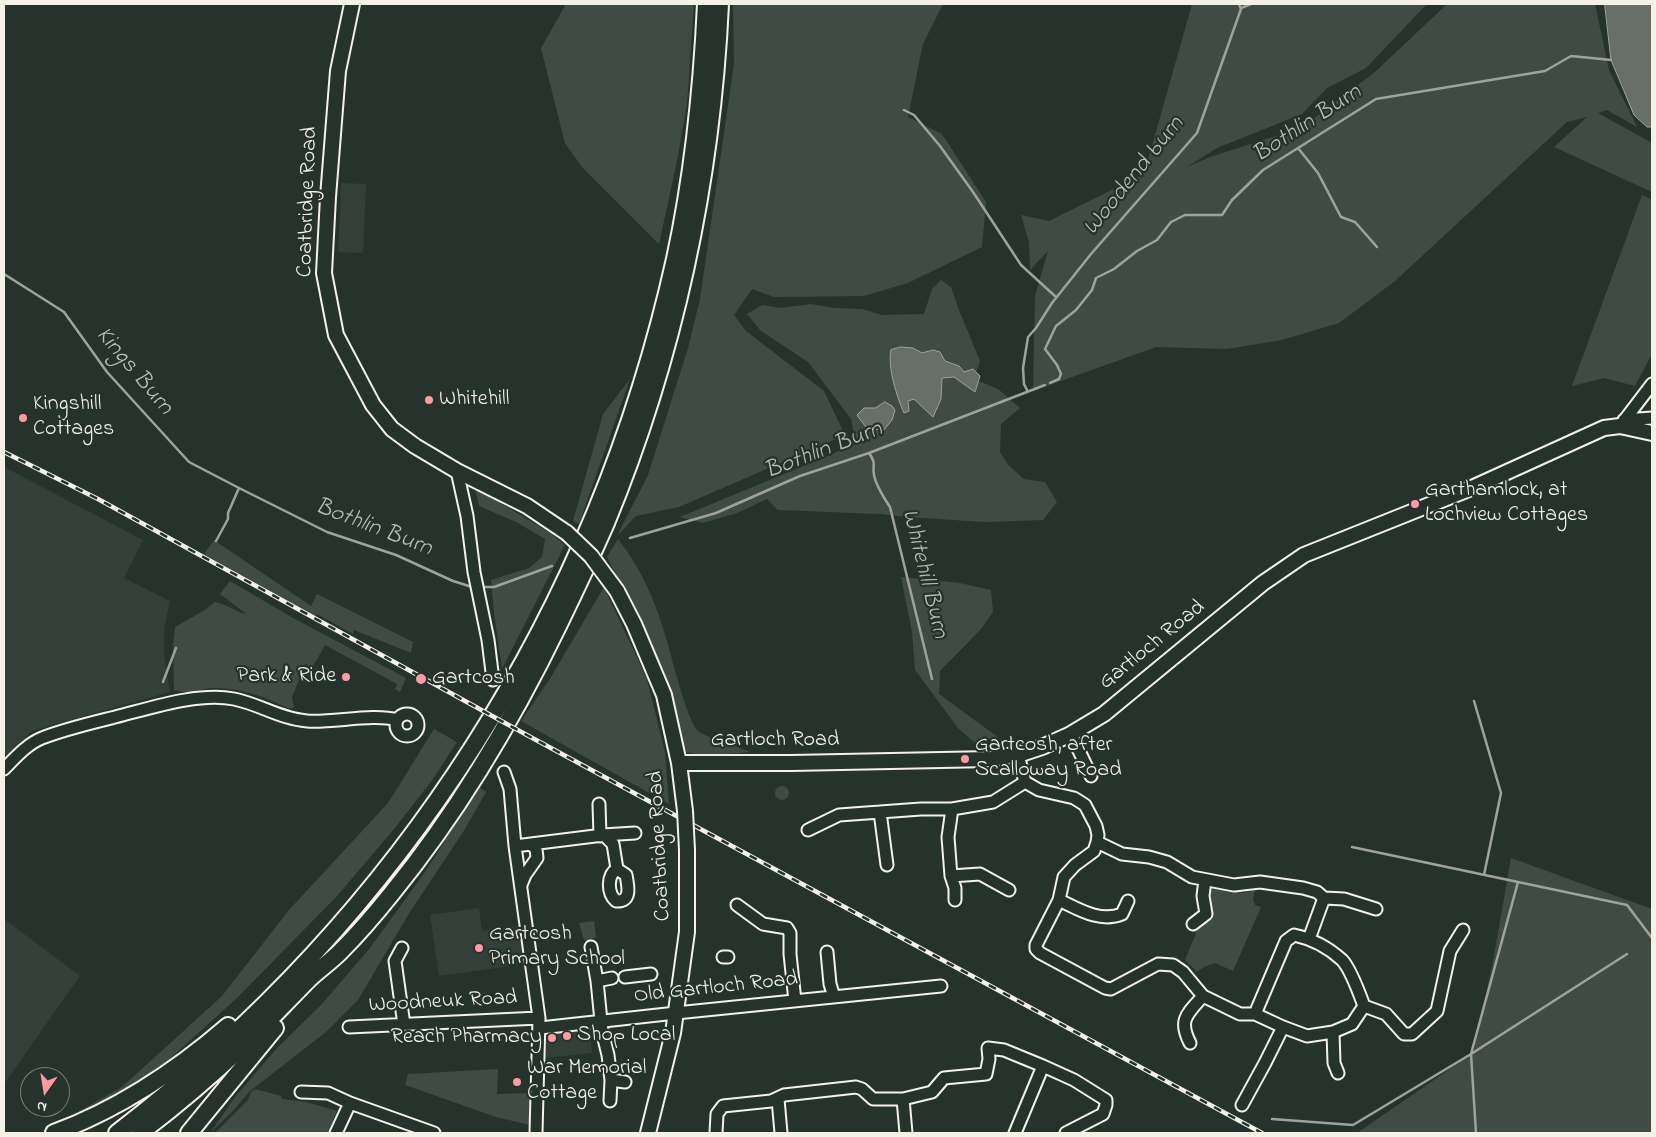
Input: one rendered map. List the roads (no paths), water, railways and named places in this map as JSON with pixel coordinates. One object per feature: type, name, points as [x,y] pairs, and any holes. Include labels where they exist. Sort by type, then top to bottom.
[{"type":"highway","points":[[117,1133],[160,1100],[199,1066],[273,997],[346,918],[434,806],[484,729],[531,649],[593,517],[615,462],[645,372],[675,257],[695,140],[704,48],[706,4]]},
{"type":"highway","points":[[140,1133],[244,1045],[310,978],[341,952],[392,892],[447,820],[500,739],[544,654],[606,523],[658,376],[674,319],[687,261],[708,143],[718,50],[720,4]]},
{"type":"highway","points":[[54,1133],[100,1114],[139,1092],[179,1066],[217,1036],[292,966],[402,849]]},
{"type":"highway","points":[[189,1133],[269,1035],[313,990],[375,919],[392,892]]},
{"type":"main road","name":"Coatbridge Road","points":[[352,4],[338,71],[327,206],[324,274],[336,335],[373,405],[392,429],[415,446],[456,471],[527,506],[567,533],[592,556],[617,591],[634,624],[664,695],[679,763],[685,811],[687,932],[676,1012],[666,1066],[648,1133]]},
{"type":"main road","name":"Gartloch Road","points":[[679,763],[981,759],[1018,755],[1042,747],[1071,734],[1104,714],[1263,583],[1304,555],[1474,487],[1604,428],[1622,423],[1652,433]]},
{"type":"street","points":[[1622,423],[1652,384]]},
{"type":"street","points":[[1622,423],[1652,418]]},
{"type":"street","points":[[456,471],[467,516],[474,572],[488,640],[493,680]]},
{"type":"street","points":[[4,769],[23,750],[42,738],[177,701],[205,698],[234,699],[300,721],[317,722],[379,718],[398,720]]},
{"type":"street","points":[[1071,734],[1091,776]]},
{"type":"street","points":[[1018,755],[1025,782],[1039,790],[1074,798],[1085,805],[1096,826],[1098,842],[1094,851],[1075,865],[1064,878],[1059,900],[1036,945],[1036,949],[1040,953],[1105,988],[1112,989],[1158,964],[1173,965],[1183,972],[1203,996],[1240,1014],[1255,1014],[1307,1036],[1333,1032],[1352,1024],[1364,1006]]},
{"type":"street","points":[[504,772],[510,789],[515,846],[539,1023],[536,1133]]},
{"type":"street","points":[[808,830],[839,815],[921,808],[952,809],[994,802],[1025,782]]},
{"type":"street","points":[[599,804],[603,836],[613,844],[617,869]]},
{"type":"street","points":[[952,809],[948,837],[955,900]]},
{"type":"street","points":[[880,812],[887,865]]},
{"type":"street","points":[[515,846],[635,833]]},
{"type":"street","points":[[1098,842],[1122,854],[1149,857],[1167,862],[1192,877],[1234,885],[1260,882],[1303,888],[1317,892],[1324,898],[1344,899],[1376,909]]},
{"type":"street","points":[[521,885],[525,875],[537,858],[536,849],[531,844]]},
{"type":"street","points":[[951,876],[980,874],[1010,890]]},
{"type":"street","points":[[1193,924],[1206,914],[1203,896],[1206,880]]},
{"type":"street","points":[[1309,939],[1324,898]]},
{"type":"street","points":[[1059,900],[1088,914],[1098,916],[1122,914],[1128,901]]},
{"type":"street","points":[[737,905],[747,916],[762,924],[787,928],[790,933],[790,954],[795,1001]]},
{"type":"street","points":[[1364,1006],[1386,1014],[1404,1034],[1412,1034],[1436,1011],[1450,951],[1463,930]]},
{"type":"street","points":[[1255,1014],[1286,941],[1294,935],[1309,939],[1344,961],[1364,1006]]},
{"type":"street","points":[[592,947],[602,1031],[608,1055],[611,1080],[610,1101]]},
{"type":"street","points":[[402,948],[395,961],[404,1025]]},
{"type":"street","name":"Old Gartloch Road","points":[[828,952],[830,984],[834,997]]},
{"type":"street","points":[[625,976],[651,974]]},
{"type":"street","points":[[597,980],[612,978]]},
{"type":"street","name":"Old Gartloch Road","points":[[539,1023],[602,1021],[941,986]]},
{"type":"street","points":[[1190,1043],[1183,1024],[1186,1017],[1203,996]]},
{"type":"street","name":"Woodneuk Road","points":[[349,1027],[539,1023]]},
{"type":"street","points":[[1242,1106],[1282,1027]]},
{"type":"street","points":[[1333,1032],[1334,1063],[1338,1073]]},
{"type":"street","points":[[716,1133],[717,1114],[723,1106],[771,1101],[784,1095],[856,1087],[862,1089],[873,1099],[903,1099],[932,1092],[944,1078],[986,1074],[990,1060],[988,1048],[1004,1050],[1043,1066],[1074,1080],[1106,1100],[1103,1114],[1066,1133]]},
{"type":"street","points":[[1015,1133],[1043,1066]]},
{"type":"street","points":[[611,1080],[625,1082]]},
{"type":"street","points":[[301,1092],[328,1092],[350,1103],[434,1133]]},
{"type":"street","points":[[778,1098],[781,1133]]},
{"type":"street","points":[[903,1099],[906,1133]]},
{"type":"street","points":[[336,1133],[350,1103]]},
{"type":"waterway","name":"Woodend burn","points":[[1027,390],[1024,384],[1023,368],[1028,337],[1091,254],[1197,133],[1241,9],[1239,4]]},
{"type":"waterway","points":[[1241,8],[1251,4]]},
{"type":"waterway","name":"Bothlin Burn","points":[[1050,383],[1059,379],[1061,374],[1045,349],[1056,326],[1076,310],[1092,290],[1096,278],[1114,269],[1137,251],[1157,240],[1171,222],[1185,215],[1222,215],[1232,200],[1263,170],[1376,99],[1545,71],[1571,56],[1611,60]]},
{"type":"waterway","points":[[904,110],[914,115],[940,146],[1021,265],[1056,297]]},
{"type":"waterway","points":[[1298,148],[1318,173],[1341,217],[1355,222],[1377,247]]},
{"type":"waterway","name":"Kings Burn","points":[[4,274],[64,312],[107,372],[189,462],[239,488]]},
{"type":"waterway","name":"Bothlin Burn","points":[[630,538],[716,513],[800,476],[869,453],[1045,385]]},
{"type":"waterway","name":"Whitehill Burn","points":[[869,453],[874,462],[876,483],[890,507],[932,679]]},
{"type":"waterway","name":"Bothlin Burn","points":[[216,541],[228,519],[228,513],[239,488],[327,532],[396,555],[453,581],[472,587]]},
{"type":"waterway","name":"Bothlin Burn","points":[[480,587],[494,587],[552,566]]},
{"type":"waterway","name":"Bothlin Burn","points":[[163,682],[176,648]]},
{"type":"waterway","points":[[1474,701],[1501,793],[1484,875]]},
{"type":"waterway","points":[[1352,847],[1627,905],[1652,938]]},
{"type":"waterway","points":[[1476,1133],[1471,1054],[1518,882]]},
{"type":"waterway","points":[[1272,1119],[1353,1125],[1471,1054],[1627,954]]},
{"type":"railway","points":[[4,452],[98,499],[525,734],[1262,1133]]},
{"type":"place","name":"Whitehill","points":[[429,400]]},
{"type":"place","name":"Kingshill Cottages","points":[[23,418]]},
{"type":"place","name":"Garthamlock, at Lochview Cottages","points":[[1415,504]]},
{"type":"place","name":"Park & Ride","points":[[346,677]]},
{"type":"place","name":"Gartcosh","points":[[421,679]]},
{"type":"place","name":"Gartcosh, after Scalloway Road","points":[[965,759]]},
{"type":"place","name":"Gartcosh Primary School","points":[[479,948]]},
{"type":"place","name":"Shop Local","points":[[567,1036]]},
{"type":"place","name":"Reach Pharmacy","points":[[552,1038]]},
{"type":"place","name":"War Memorial Cottage","points":[[517,1082]]}]
